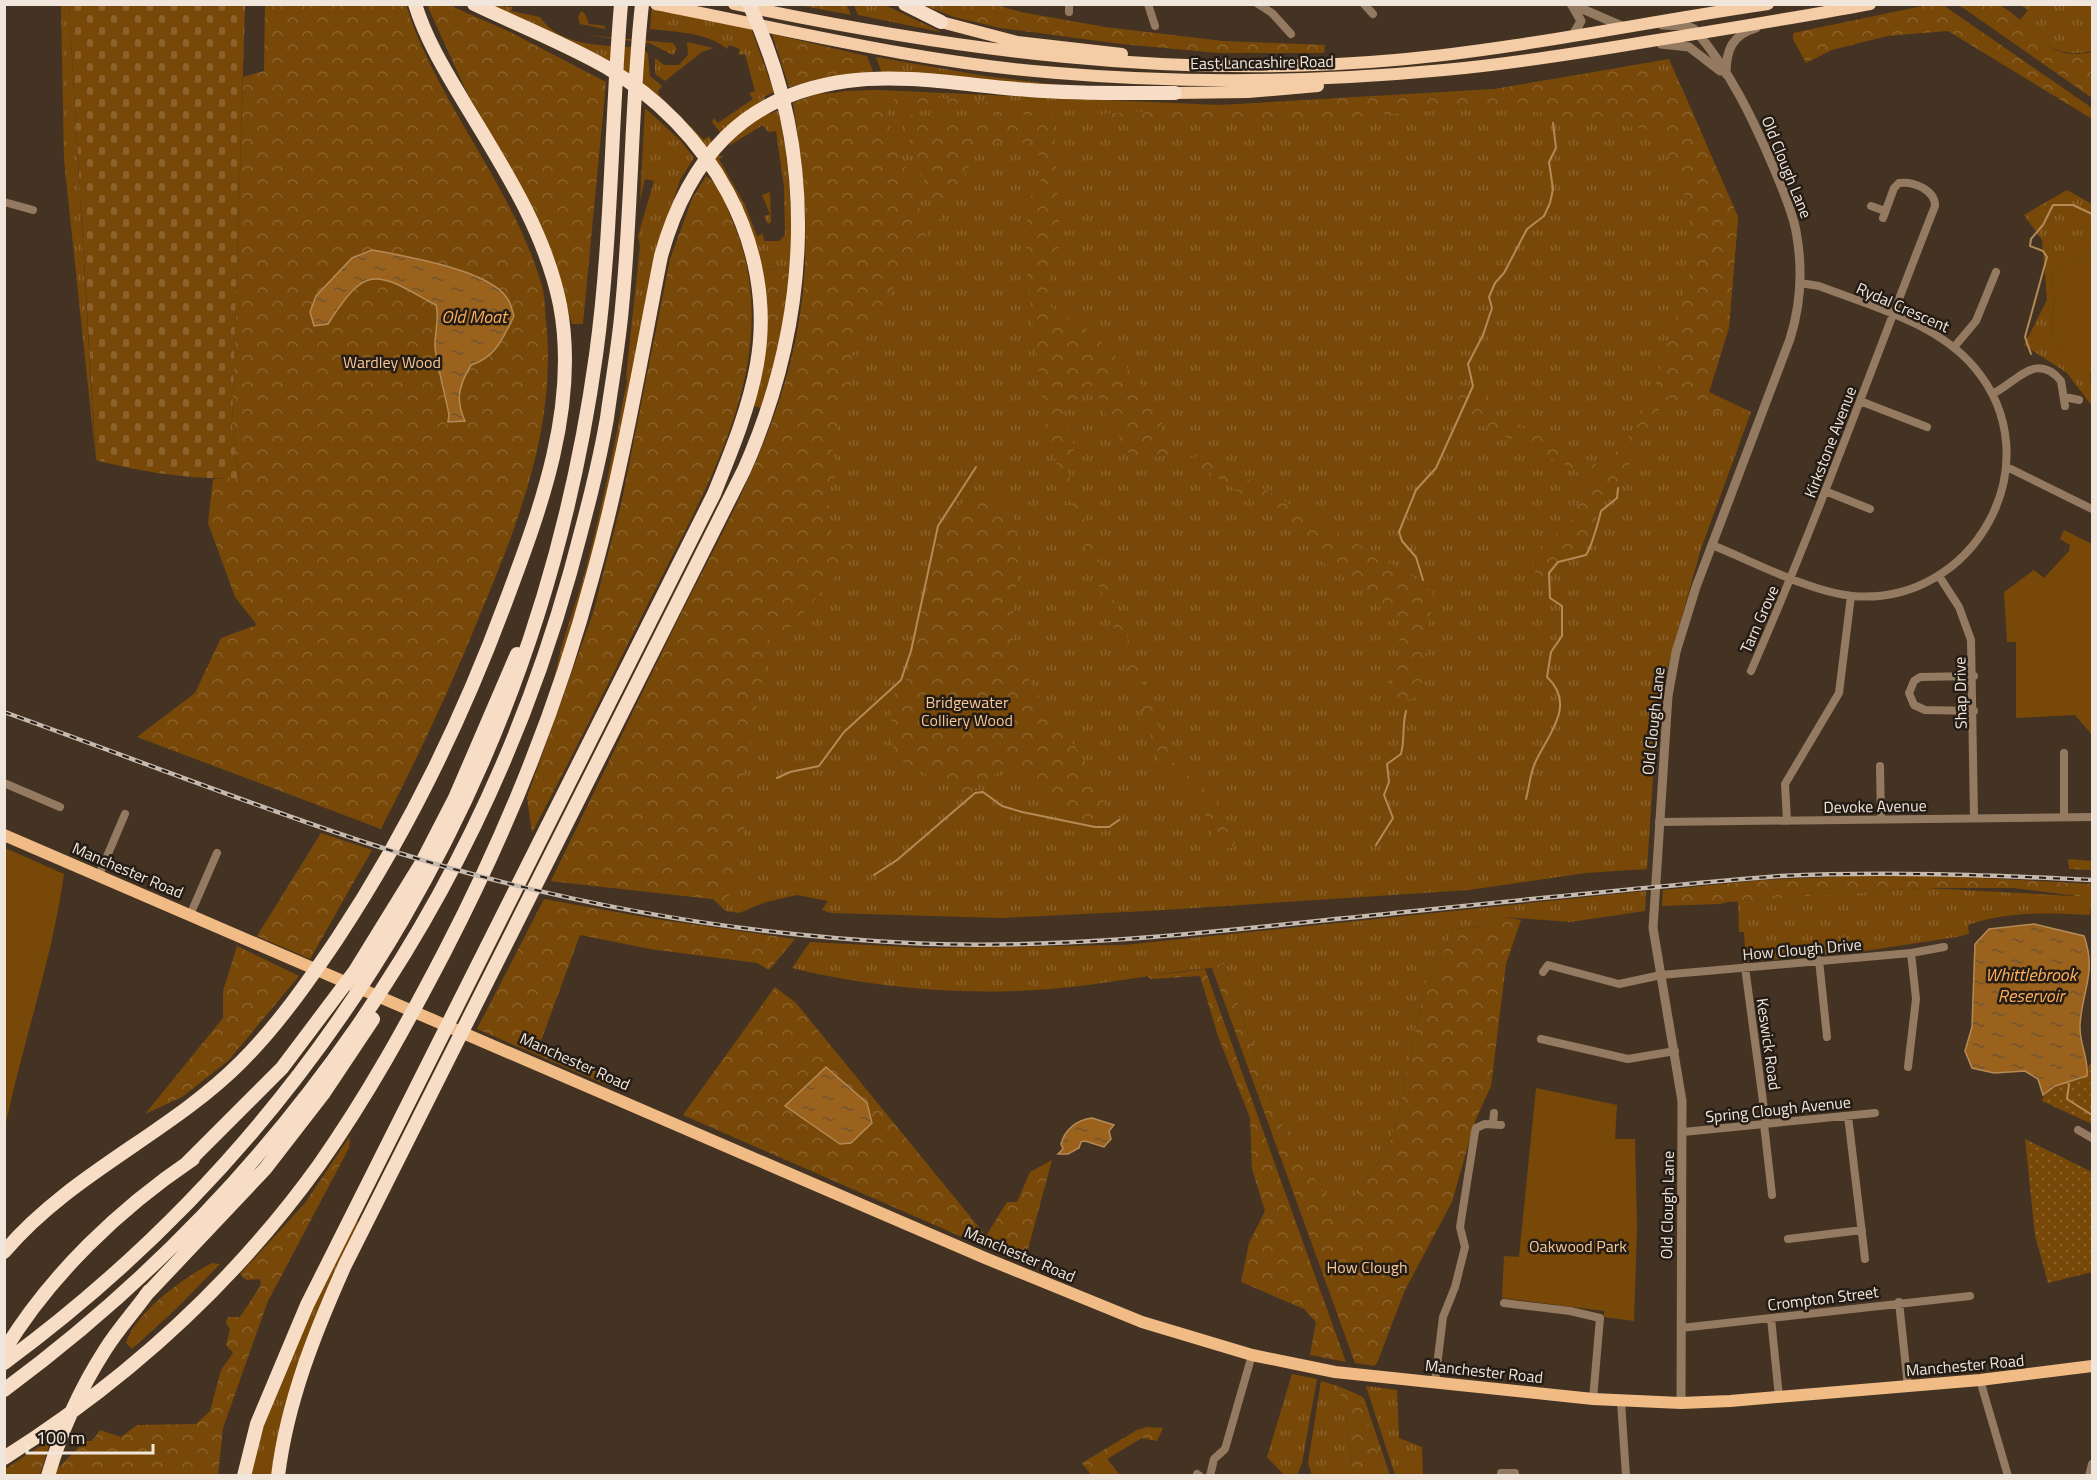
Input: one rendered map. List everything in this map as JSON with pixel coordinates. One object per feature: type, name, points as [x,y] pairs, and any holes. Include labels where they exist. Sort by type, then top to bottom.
[{"type":"highway","points":[[4,1252],[48,1207],[221,1081],[273,1028],[324,958],[398,840],[466,702],[517,573],[549,471],[560,415],[565,370],[560,304],[541,242],[514,187],[436,54],[415,4]]},
{"type":"highway","points":[[244,1476],[257,1424],[283,1356],[714,494],[737,437],[757,366],[760,310],[752,250],[738,211],[718,174],[662,109],[607,68],[474,4]]},
{"type":"highway","points":[[4,1363],[90,1297],[192,1198],[288,1090],[427,866],[500,724],[536,616],[570,493],[596,353],[621,4]]},
{"type":"highway","points":[[145,1296],[265,1169],[323,1094],[389,986],[453,873],[512,745],[552,638],[590,501],[606,420],[622,308],[642,4]]},
{"type":"highway","name":"East Lancashire Road","points":[[656,4],[901,53],[1054,73],[1228,80],[1369,76],[1447,70],[1632,44],[1870,4]]},
{"type":"highway","name":"East Lancashire Road","points":[[734,4],[903,38],[982,49],[1102,61],[1210,65],[1315,65],[1396,60],[1768,4]]},
{"type":"highway","points":[[278,1476],[297,1388],[324,1312],[744,470],[765,422],[784,355],[797,284],[798,189],[784,108],[762,34],[749,4]]},
{"type":"highway","points":[[905,4],[941,22],[1017,42],[1210,65]]},
{"type":"highway","points":[[4,1458],[68,1416],[138,1361],[188,1316],[243,1259],[320,1163],[371,1085],[406,1023],[481,881],[543,732],[592,580],[612,503],[661,256],[674,212],[696,172],[711,153],[741,123],[762,110],[795,94],[848,81],[882,80],[1033,91],[1175,93],[1287,89],[1342,83],[1369,76]]},
{"type":"highway","points":[[361,974],[406,915],[427,866]]},
{"type":"highway","points":[[4,1351],[24,1321],[62,1273],[94,1240],[229,1130],[270,1090],[346,996]]},
{"type":"highway","points":[[50,1470],[70,1414],[96,1365],[145,1296],[215,1215],[231,1189],[374,1009]]},
{"type":"highway","points":[[4,1390],[112,1303],[231,1189]]},
{"type":"main road","name":"Manchester Road","points":[[4,835],[1050,1284],[1155,1326],[1252,1355],[1339,1372],[1374,1376],[1593,1399],[1681,1403],[1908,1387],[2092,1366]]},
{"type":"street","points":[[1148,4],[1155,26]]},
{"type":"street","points":[[1258,4],[1272,13],[1292,34]]},
{"type":"street","points":[[1364,4],[1373,14]]},
{"type":"street","points":[[1572,5],[1596,14],[1620,27],[1688,26],[1698,33]]},
{"type":"street","points":[[1572,5],[1581,21],[1574,35]]},
{"type":"street","points":[[1726,76],[1728,51],[1738,36],[1747,31],[1793,18]]},
{"type":"street","name":"Old Clough Lane","points":[[1681,1403],[1683,1132],[1675,1052],[1653,928],[1670,685],[1676,652],[1712,545],[1790,339],[1798,307],[1800,283],[1796,231],[1790,210],[1758,131],[1740,96],[1698,33]]},
{"type":"street","name":"Old Clough Lane","points":[[1632,44],[1671,44],[1689,47],[1726,76]]},
{"type":"street","name":"Kirkstone Avenue","points":[[1792,578],[1894,316],[1935,206],[1935,199],[1930,191],[1908,182],[1899,183],[1894,188],[1884,214],[1871,206]]},
{"type":"street","points":[[4,201],[33,210]]},
{"type":"street","points":[[1954,346],[1977,321],[1996,272]]},
{"type":"street","name":"Rydal Crescent","points":[[1712,545],[1818,588],[1851,596],[1881,596],[1909,590],[1939,576],[1961,560],[1985,530],[2000,497],[2007,467],[2004,426],[1992,394],[1976,369],[1954,346],[1930,332],[1819,286],[1800,283]]},
{"type":"street","points":[[1992,394],[2025,371],[2036,368],[2057,376],[2063,386],[2066,406]]},
{"type":"street","points":[[2065,397],[2079,400]]},
{"type":"street","points":[[1860,401],[1927,427]]},
{"type":"street","points":[[2007,467],[2092,509]]},
{"type":"street","points":[[1826,491],[1870,509]]},
{"type":"street","name":"Shap Drive","points":[[1939,576],[1966,620],[1971,640],[1974,676],[1974,818]]},
{"type":"street","name":"Tarn Grove","points":[[1751,671],[1792,578]]},
{"type":"street","points":[[1787,821],[1785,784],[1839,693],[1851,596]]},
{"type":"street","points":[[1974,676],[1920,677],[1914,681],[1909,693],[1914,705],[1925,710],[1974,711]]},
{"type":"street","points":[[2064,753],[2064,817]]},
{"type":"street","points":[[1880,766],[1881,819]]},
{"type":"street","points":[[4,783],[60,807]]},
{"type":"street","points":[[99,875],[125,814]]},
{"type":"street","name":"Devoke Avenue","points":[[1659,822],[2092,817]]},
{"type":"street","points":[[190,915],[217,853]]},
{"type":"street","name":"How Clough Drive","points":[[1543,972],[1548,965],[1619,984],[1661,975],[1911,953],[1944,947]]},
{"type":"street","points":[[1908,1067],[1907,1046],[1916,999],[1911,953]]},
{"type":"street","points":[[1819,960],[1827,1037]]},
{"type":"street","name":"Keswick Road","points":[[1745,968],[1772,1195]]},
{"type":"street","points":[[1541,1039],[1629,1059],[1675,1052]]},
{"type":"street","points":[[1435,1382],[1443,1317],[1455,1287],[1465,1246],[1460,1231],[1462,1200],[1467,1188],[1475,1132],[1481,1125],[1497,1125],[1494,1113]]},
{"type":"street","name":"Spring Clough Avenue","points":[[1683,1132],[1875,1113]]},
{"type":"street","points":[[1848,1116],[1865,1259]]},
{"type":"street","points":[[2078,1130],[2089,1139]]},
{"type":"street","points":[[1788,1239],[1862,1230]]},
{"type":"street","name":"Crompton Street","points":[[1681,1328],[1899,1302],[1970,1296]]},
{"type":"street","points":[[1899,1302],[1908,1387]]},
{"type":"street","points":[[1504,1303],[1570,1311],[1600,1318],[1593,1399]]},
{"type":"street","points":[[1771,1318],[1779,1397]]},
{"type":"street","points":[[1210,1476],[1215,1459],[1225,1449],[1252,1355]]},
{"type":"street","points":[[1980,1380],[2008,1476]]},
{"type":"street","points":[[1621,1401],[1626,1476]]},
{"type":"street","points":[[2089,1476],[2092,1464]]},
{"type":"green space","points":[[1997,4],[2013,14],[2051,48],[2075,54],[2092,52],[2092,98],[1959,5]]},
{"type":"green space","points":[[61,5],[69,5],[95,452],[64,160]]},
{"type":"green space","points":[[69,5],[245,5],[232,427],[239,478],[203,478],[167,474],[96,460]]},
{"type":"green space","name":"Wardley Wood","points":[[265,5],[406,5],[436,76],[512,213],[529,249],[544,295],[548,359],[546,396],[541,433],[522,505],[510,541],[459,666],[381,829],[137,737],[195,693],[221,638],[257,625],[235,597],[208,523],[213,479],[239,477],[232,427],[243,77],[264,71]]},
{"type":"green space","points":[[427,5],[449,5],[508,31],[606,82],[583,324],[572,324],[542,229],[468,95]]},
{"type":"green space","points":[[487,5],[512,7],[511,11],[540,17],[560,35],[573,40],[643,48],[648,54],[650,76],[662,86],[658,91],[659,95],[704,140],[709,136],[719,156],[724,156],[719,159],[745,205],[757,236],[763,234],[764,241],[779,241],[785,235],[784,187],[776,131],[768,132],[763,125],[730,145],[712,122],[714,118],[718,123],[753,99],[749,93],[755,91],[745,54],[738,55],[740,49],[729,45],[727,49],[701,36],[650,29],[652,7],[751,28],[774,92],[764,97],[770,114],[778,110],[782,130],[789,188],[791,268],[763,270],[748,221],[730,182],[702,142],[670,109]]},
{"type":"green space","points":[[798,5],[847,5],[851,15]]},
{"type":"green space","points":[[854,5],[885,5],[941,32],[858,15]]},
{"type":"green space","points":[[923,5],[997,5],[1021,12],[1105,27],[1223,41],[1325,45],[1324,53],[1218,53],[1121,44],[1000,28],[954,17]]},
{"type":"green space","points":[[1927,5],[1943,5],[2092,108],[2092,119],[1948,31],[1887,36],[1832,50],[1806,63],[1793,39],[1793,33]]},
{"type":"green space","points":[[2021,5],[2092,5],[2092,51],[2070,53],[2044,43],[2019,21],[2028,10]]},
{"type":"green space","points":[[581,11],[585,14],[589,24],[605,26],[605,29],[580,24],[578,18]]},
{"type":"green space","points":[[772,34],[867,56],[874,74],[830,77],[789,87]]},
{"type":"green space","points":[[584,35],[673,43],[677,49],[673,55],[649,43]]},
{"type":"green space","points":[[687,42],[713,48],[702,52],[665,81],[655,74],[655,58],[664,65],[679,65],[688,55]]},
{"type":"green space","points":[[876,57],[985,76],[1074,87],[882,74]]},
{"type":"green space","points":[[1669,59],[1738,217],[1729,327],[1709,392],[1751,412],[1701,549],[1658,701],[1647,869],[1586,873],[1469,890],[1001,918],[831,913],[822,910],[828,901],[797,895],[766,902],[739,913],[726,911],[713,899],[551,881],[682,612],[734,511],[777,406],[797,333],[805,275],[804,189],[793,103],[845,91],[878,90],[1219,105],[1495,89]]},
{"type":"green space","points":[[1644,64],[1681,86],[1738,217],[1729,327],[1709,392],[1747,413],[1721,411],[1706,414],[1666,396],[1625,472],[1600,507],[1581,555],[1556,562],[1550,571],[1547,585],[1534,571],[1534,551],[1570,524],[1589,480],[1570,467],[1453,412],[1461,392],[1483,390],[1490,412],[1603,468],[1631,434],[1652,395],[1694,259],[1687,202],[1659,131],[1499,106],[1253,124],[1217,122],[1186,116],[1103,126],[1102,114],[1495,89]]},
{"type":"green space","points":[[878,90],[928,233],[852,354],[849,390],[831,445],[836,461],[835,477],[829,490],[829,518],[834,543],[841,547],[857,540],[862,546],[782,637],[771,635],[735,817],[746,820],[726,911],[713,899],[551,881],[682,612],[734,511],[777,406],[797,333],[805,275],[804,189],[793,103],[816,94]]},
{"type":"green space","points":[[893,94],[1053,107],[1053,117],[902,106],[897,114]]},
{"type":"green space","points":[[645,108],[680,140],[694,158],[680,180],[657,251],[608,498],[590,567],[553,688],[563,641],[583,579],[598,519],[627,381],[640,246],[638,236],[654,181],[645,179],[640,200]]},
{"type":"green space","points":[[907,115],[1054,123],[1060,239],[1048,287],[1047,304],[1094,334],[1129,370],[1164,413],[1161,429],[1171,445],[1194,459],[1202,449],[1235,472],[1412,576],[1433,593],[1420,697],[1404,700],[1387,693],[1398,655],[1401,618],[1317,558],[1299,531],[1204,469],[1168,455],[1133,460],[1104,412],[1094,384],[1063,412],[1075,448],[1065,463],[1172,762],[1193,778],[1220,807],[1232,831],[1235,844],[1231,848],[1220,849],[1215,845],[1200,798],[1161,765],[1046,432],[1026,264],[1029,200],[1043,177],[1041,160],[1033,144],[1004,141],[979,148],[939,222],[904,125]]},
{"type":"green space","points":[[706,176],[715,184],[725,203],[748,272],[752,321],[746,370],[734,418],[716,466],[694,512],[532,833],[527,797],[593,613],[622,500],[670,259],[692,199]]},
{"type":"green space","points":[[2067,190],[2092,204],[2092,252],[2050,272],[2055,294],[2051,332],[2062,349],[2090,371],[2092,406],[2067,373],[2024,345],[2047,300],[2042,240],[2024,215]]},
{"type":"green space","points":[[770,192],[771,222],[768,224],[764,216],[770,214],[762,195]]},
{"type":"green space","points":[[2092,252],[2092,375],[2062,349],[2051,332],[2055,294],[2050,272]]},
{"type":"green space","points":[[791,268],[780,339],[762,408],[754,406],[761,373],[764,338],[763,270]]},
{"type":"green space","name":"Bridgewater Colliery Wood","points":[[982,491],[1000,500],[1011,514],[1017,532],[1018,553],[1012,634],[1015,649],[1030,682],[1084,760],[1095,781],[1111,818],[1096,825],[1063,812],[1011,766],[984,780],[967,796],[894,758],[889,699],[905,685],[937,542],[948,516],[970,496]]},
{"type":"green space","points":[[2064,530],[2092,544],[2092,735],[2075,715],[2016,718],[2016,642],[2007,642],[2004,592],[2034,570],[2044,578],[2069,551],[2070,545],[2060,539]]},
{"type":"green space","points":[[321,833],[372,850],[310,959],[257,936]]},
{"type":"green space","points":[[5,848],[64,874],[45,969],[5,1127]]},
{"type":"green space","points":[[2068,859],[2092,861],[2092,870],[2069,869]]},
{"type":"green space","points":[[1874,875],[1944,876],[2092,884],[2092,898],[2014,888],[1925,888],[1720,904],[1662,906],[1663,890],[1762,880]]},
{"type":"green space","points":[[1925,888],[2092,897],[2090,915],[2043,914],[1998,917],[1968,925],[1969,934],[1957,937],[1871,950],[1746,962],[1744,932],[1739,932],[1738,901]]},
{"type":"green space","points":[[1646,891],[1645,911],[1570,922],[1504,917],[1489,921],[1481,927],[1453,929],[1438,966],[1424,986],[1400,1108],[1389,1147],[1354,1199],[1344,1229],[1274,1111],[1224,962],[1212,968],[1089,985],[1001,991],[931,990],[861,982],[792,968],[810,942],[927,948],[1124,945]]},
{"type":"green space","points":[[544,899],[649,918],[795,939],[769,970],[757,963],[650,949],[580,935],[539,1046],[613,1079],[609,1086],[477,1029]]},
{"type":"green space","name":"How Clough","points":[[1504,917],[1521,920],[1506,964],[1491,1086],[1475,1121],[1452,1202],[1405,1290],[1377,1363],[1374,1366],[1355,1363],[1212,968],[1224,962],[1274,1111],[1344,1228],[1354,1199],[1389,1147],[1400,1108],[1424,986],[1438,966],[1453,929],[1481,927],[1489,921]]},
{"type":"green space","points":[[237,946],[299,976],[228,1061],[182,1097],[145,1114],[223,1018],[223,991]]},
{"type":"green space","points":[[1205,969],[1346,1362],[1310,1355],[1316,1322],[1304,1309],[1241,1282],[1249,1243],[1265,1211],[1252,1169],[1250,1118],[1218,1036],[1200,976],[1150,979],[1148,976]]},
{"type":"green space","points":[[775,987],[796,1003],[986,1236],[1007,1202],[1017,1202],[1030,1172],[1052,1160],[1024,1264],[683,1115]]},
{"type":"green space","points":[[2092,1061],[2092,1124],[2042,1101],[2054,1087],[2087,1076],[2088,1067]]},
{"type":"green space","name":"Oakwood Park","points":[[1536,1088],[1617,1105],[1615,1139],[1635,1139],[1637,1227],[1634,1321],[1604,1317],[1604,1311],[1502,1298],[1504,1256],[1519,1257]]},
{"type":"green space","points":[[350,1136],[349,1148],[268,1301],[223,1428],[218,1475],[55,1476],[56,1470],[85,1441],[92,1441],[100,1430],[121,1437],[137,1425],[196,1424],[210,1411],[221,1370],[233,1353],[226,1345],[230,1329],[226,1323],[228,1317],[240,1317],[261,1285],[260,1279],[246,1280],[240,1274],[305,1203]]},
{"type":"green space","points":[[2025,1139],[2092,1172],[2092,1272],[2048,1283],[2035,1235]]},
{"type":"green space","points":[[355,1220],[359,1222],[272,1475],[250,1476],[258,1442],[280,1376]]},
{"type":"green space","points":[[212,1263],[220,1264],[178,1307],[132,1349],[126,1343],[139,1320],[150,1308],[188,1277]]},
{"type":"green space","points":[[1292,1374],[1317,1379],[1302,1463],[1297,1475],[1284,1475],[1267,1457]]},
{"type":"green space","points":[[1321,1381],[1338,1386],[1347,1423],[1353,1475],[1312,1475],[1308,1463]]},
{"type":"green space","points":[[1338,1386],[1359,1395],[1385,1475],[1353,1475],[1347,1423]]},
{"type":"green space","points":[[1366,1386],[1397,1390],[1399,1438],[1422,1447],[1423,1475],[1395,1475]]},
{"type":"green space","points":[[1359,1395],[1364,1398],[1390,1475],[1385,1475]]},
{"type":"green space","points":[[1147,1427],[1163,1428],[1157,1441],[1142,1438],[1107,1459],[1120,1475],[1091,1475],[1082,1463],[1137,1430]]},
{"type":"green space","points":[[51,1439],[40,1475],[5,1475],[5,1469]]},
{"type":"water","name":"Old Moat","points":[[372,250],[424,260],[465,272],[497,288],[508,300],[514,316],[502,339],[493,352],[480,362],[471,365],[461,386],[459,399],[465,421],[448,422],[449,415],[435,348],[436,305],[400,286],[375,279],[364,282],[354,290],[328,324],[314,326],[310,312],[316,296],[352,258]]},
{"type":"water","name":"Whittlebrook Reservoir","points":[[2034,924],[2084,936],[2089,960],[2088,981],[2080,1025],[2087,1076],[2055,1086],[2043,1095],[2038,1079],[2025,1071],[1994,1073],[1972,1068],[1965,1051],[1972,1027],[1975,944],[1989,929]]},
{"type":"water","points":[[826,1067],[867,1103],[872,1123],[851,1143],[840,1144],[785,1106]]},
{"type":"water","points":[[1092,1118],[1114,1125],[1109,1131],[1111,1139],[1104,1147],[1085,1141],[1081,1142],[1079,1148],[1068,1154],[1058,1154],[1063,1149],[1061,1144],[1069,1130],[1077,1123]]},
{"type":"waterway","points":[[1423,580],[1416,557],[1402,541],[1399,532],[1416,490],[1436,468],[1473,386],[1468,364],[1483,335],[1492,308],[1489,297],[1495,283],[1504,273],[1527,229],[1544,216],[1550,203],[1553,189],[1549,162],[1556,148],[1553,123]]},
{"type":"waterway","points":[[2031,354],[2025,337],[2047,257],[2043,251],[2030,246],[2031,239],[2043,225],[2053,205],[2073,205],[2092,214]]},
{"type":"waterway","points":[[777,778],[790,772],[819,766],[844,732],[901,680],[911,651],[938,526],[976,467]]},
{"type":"waterway","points":[[1526,799],[1533,767],[1557,720],[1560,709],[1560,698],[1556,688],[1547,677],[1551,652],[1562,636],[1562,606],[1550,598],[1549,573],[1558,562],[1586,555],[1601,511],[1617,498],[1618,488]]},
{"type":"waterway","points":[[1376,845],[1393,818],[1384,795],[1389,782],[1387,764],[1401,754],[1406,711]]},
{"type":"waterway","points":[[874,875],[897,860],[975,793],[983,792],[1002,806],[1022,812],[1095,827],[1109,827],[1119,820]]},
{"type":"waterway","points":[[2069,1084],[2067,1099],[2092,1115]]},
{"type":"railway","points":[[4,712],[319,827],[497,881],[633,911],[702,922],[840,938],[962,945],[1122,939],[1780,876],[1897,874],[2092,880]]}]
